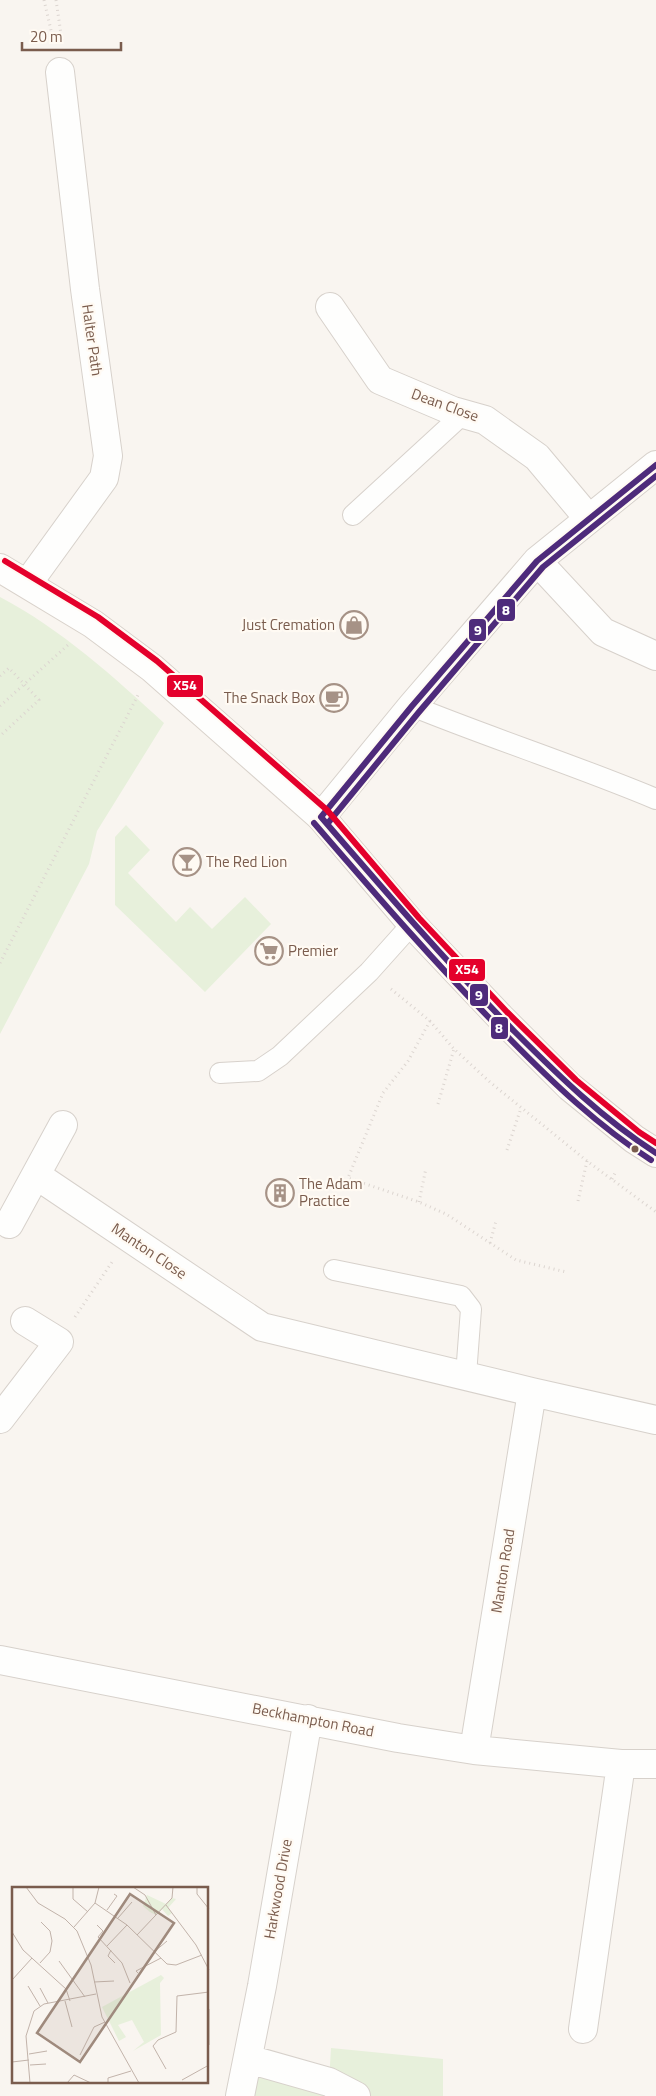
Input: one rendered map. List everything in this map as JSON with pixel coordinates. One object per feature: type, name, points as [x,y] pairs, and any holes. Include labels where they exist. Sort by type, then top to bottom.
[{"type":"street","name":"Halter Path","points":[[28,583],[104,478],[108,456],[85,289],[60,72]]},
{"type":"street","name":"Dean Close","points":[[330,307],[380,380],[463,414],[485,420],[537,456],[590,519]]},
{"type":"street","points":[[321,816],[412,706],[537,562],[656,465]]},
{"type":"street","points":[[537,562],[603,632],[656,656]]},
{"type":"street","points":[[0,568],[28,583],[93,624],[152,668],[321,816],[412,924],[501,1018],[570,1087],[634,1139],[656,1153]]},
{"type":"street","points":[[9,1224],[64,1125]]},
{"type":"street","name":"Manton Close","points":[[36,1175],[262,1327],[466,1375]]},
{"type":"street","points":[[0,1419],[59,1342],[25,1321]]},
{"type":"street","points":[[466,1375],[656,1420]]},
{"type":"street","name":"Manton Road","points":[[474,1750],[532,1392]]},
{"type":"street","name":"Beckhampton Road","points":[[2,1668],[474,1750],[621,1764],[656,1764]]},
{"type":"street","name":"Harkwood Drive","points":[[240,2096],[308,1720]]},
{"type":"street","points":[[583,2029],[621,1764]]},
{"type":"street","points":[[248,2059],[329,2082],[356,2096]]},
{"type":"lane","points":[[353,515],[463,414]]},
{"type":"lane","points":[[412,706],[460,726],[588,770],[656,799]]},
{"type":"lane","points":[[220,1073],[258,1071],[280,1056],[369,972],[412,924]]},
{"type":"lane","points":[[334,1270],[461,1296],[471,1309],[466,1375]]},
{"type":"path","points":[[44,0],[60,72]]},
{"type":"path","points":[[0,706],[70,643]]},
{"type":"path","points":[[0,676],[9,668],[39,700],[0,736]]},
{"type":"path","points":[[0,964],[152,668]]},
{"type":"path","points":[[388,987],[430,1021],[454,1049],[521,1108],[587,1162],[656,1212]]},
{"type":"path","points":[[430,1021],[408,1061],[383,1093],[348,1178],[419,1202],[446,1214],[516,1260],[566,1272]]},
{"type":"path","points":[[438,1104],[454,1049]]},
{"type":"path","points":[[507,1150],[521,1108]]},
{"type":"path","points":[[578,1201],[587,1162]]},
{"type":"path","points":[[419,1202],[426,1168]]},
{"type":"path","points":[[612,1179],[616,1171]]},
{"type":"path","points":[[490,1243],[496,1221]]},
{"type":"path","points":[[59,1342],[128,1237]]},
{"type":"green space","points":[[0,597],[66,639],[106,671],[164,723],[97,831],[89,864],[0,1034]]},
{"type":"green space","points":[[126,825],[150,850],[128,873],[176,922],[190,907],[212,929],[245,897],[271,924],[205,992],[115,905],[115,837]]},
{"type":"green space","points":[[331,2048],[443,2059],[443,2096],[240,2096],[248,2059],[329,2082]]},
{"type":"transit line","name":"9","points":[[321,817],[412,706],[537,561],[656,465]]},
{"type":"transit line","name":"8","points":[[328,823],[419,712],[543,567],[656,476]]},
{"type":"transit line","name":"X54","points":[[5,561],[98,617],[157,661],[327,810],[419,918],[507,1012],[576,1080],[639,1132],[656,1143]]},
{"type":"transit line","name":"9","points":[[321,817],[440,953],[515,1032],[565,1081],[618,1126],[656,1153]]},
{"type":"transit line","name":"8","points":[[314,823],[433,959],[525,1054],[594,1118],[651,1160]]},
{"type":"place","name":"Just Cremation","points":[[354,625]]},
{"type":"place","name":"The Snack Box","points":[[334,698]]},
{"type":"place","name":"The Red Lion","points":[[187,862]]},
{"type":"place","name":"Premier","points":[[269,951]]},
{"type":"place","name":"The Adam Practice","points":[[280,1193]]}]
